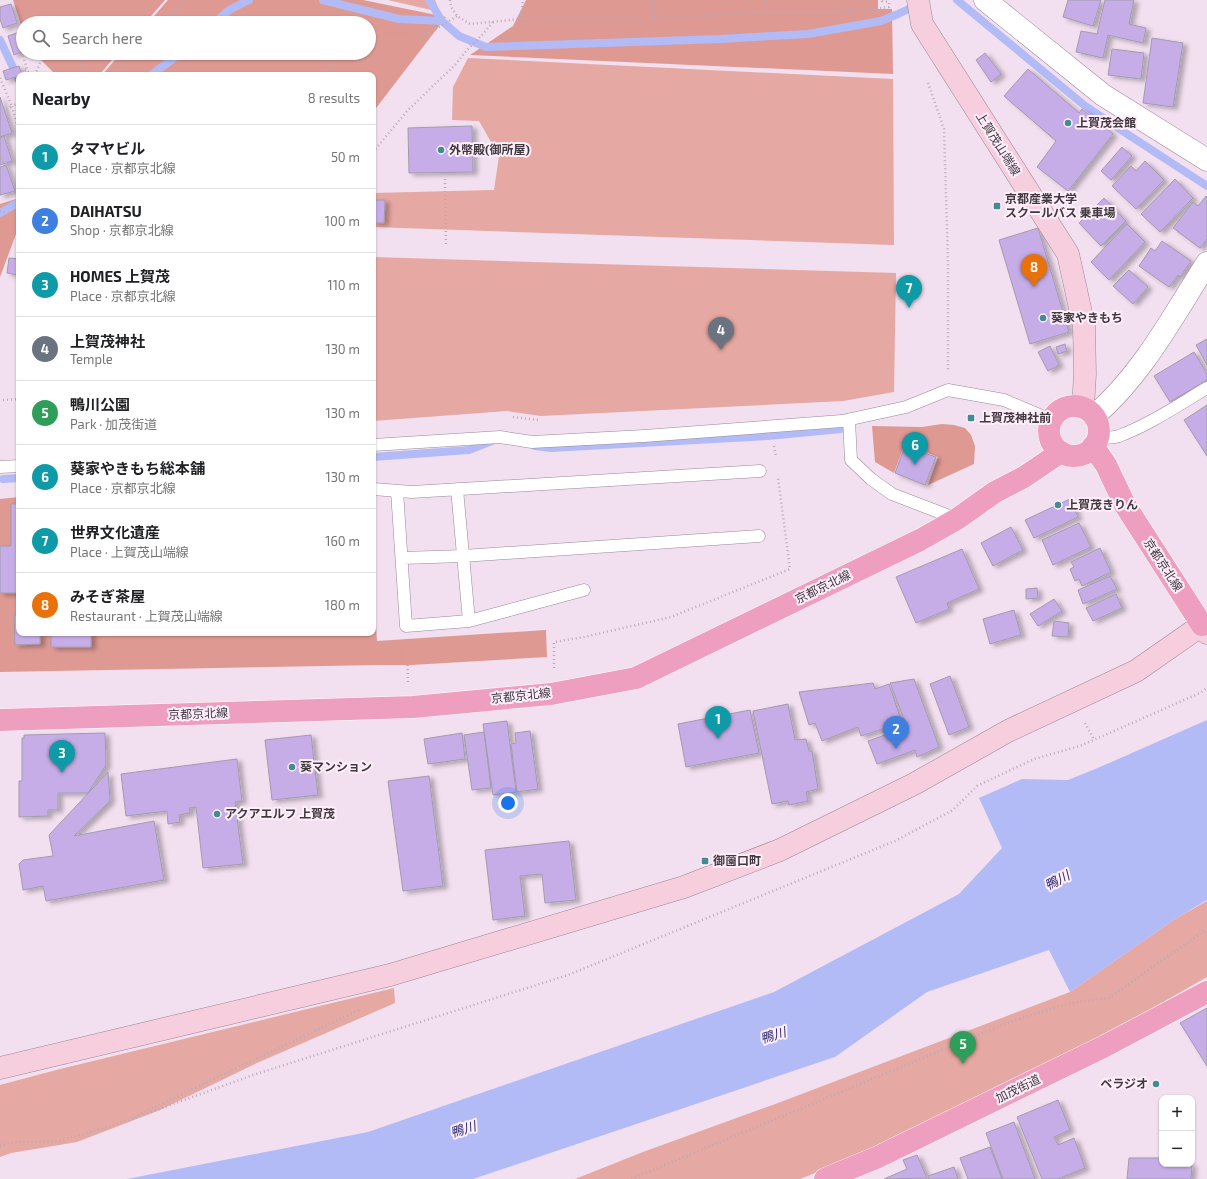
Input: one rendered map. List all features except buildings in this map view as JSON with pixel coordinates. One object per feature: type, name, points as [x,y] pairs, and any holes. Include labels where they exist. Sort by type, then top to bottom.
[{"type":"main road","name":"京都京北線","points":[[0,720],[413,707],[551,694],[636,678],[920,540],[957,519],[995,492],[1024,477],[1073,442],[1098,428],[1088,412],[1075,406],[1060,410],[1054,415],[1073,442],[1106,465],[1124,505],[1205,627]]},
{"type":"main road","name":"加茂街道","points":[[825,1179],[878,1157],[1105,1046],[1207,992]]},
{"type":"street","name":"上賀茂山端線","points":[[918,0],[922,24],[1068,254],[1084,326],[1085,374],[1088,412]]},
{"type":"street","points":[[985,0],[1103,95],[1207,160]]},
{"type":"street","points":[[1088,412],[1108,404],[1130,379],[1158,341],[1207,263]]},
{"type":"street","points":[[0,1068],[372,980],[684,887],[780,850],[914,784],[1008,731],[1136,671],[1205,627]]},
{"type":"lane","points":[[376,445],[500,437],[532,442],[644,436],[850,420],[906,407],[948,390],[1004,400],[1073,442],[1119,436],[1153,420],[1207,388]]},
{"type":"lane","points":[[850,420],[851,460],[871,479],[892,494],[957,519]]},
{"type":"lane","points":[[0,467],[16,466]]},
{"type":"lane","points":[[376,489],[412,492],[760,471]]},
{"type":"lane","points":[[457,489],[469,621]]},
{"type":"lane","points":[[397,491],[406,626],[469,621],[584,590]]},
{"type":"lane","points":[[402,558],[463,556],[759,536]]},
{"type":"path","points":[[172,16],[187,0]]},
{"type":"path","points":[[450,0],[457,16],[470,24],[521,19],[654,19],[762,12],[854,11],[889,7],[889,2],[882,0]]},
{"type":"path","points":[[521,19],[523,0]]},
{"type":"path","points":[[653,0],[654,19]]},
{"type":"path","points":[[762,12],[767,0]]},
{"type":"path","points":[[376,39],[411,38],[434,30],[457,16]]},
{"type":"path","points":[[376,148],[408,110],[456,66],[467,50],[494,21]]},
{"type":"path","points":[[24,60],[28,72]]},
{"type":"path","points":[[36,72],[41,60]]},
{"type":"path","points":[[80,60],[86,72]]},
{"type":"path","points":[[116,72],[128,60]]},
{"type":"path","points":[[323,72],[337,60]]},
{"type":"path","points":[[21,71],[27,69]]},
{"type":"path","points":[[5,76],[0,78],[12,106],[16,122]]},
{"type":"path","points":[[927,79],[944,129],[948,262],[948,390]]},
{"type":"path","points":[[4,110],[16,104]]},
{"type":"path","points":[[0,154],[2,162],[0,163]]},
{"type":"path","points":[[445,179],[446,245]]},
{"type":"path","points":[[0,211],[16,216]]},
{"type":"path","points":[[3,400],[16,399]]},
{"type":"path","points":[[507,416],[543,421]]},
{"type":"path","points":[[772,426],[776,464]]},
{"type":"path","points":[[551,694],[554,674],[554,642],[584,637],[671,617],[790,569],[777,472]]},
{"type":"path","points":[[406,626],[408,689],[413,707]]},
{"type":"path","points":[[0,1146],[14,1142],[60,1141],[120,1123],[253,1075],[568,975],[895,841],[953,810],[977,786],[1034,759],[1080,746],[1200,693],[1207,688]]},
{"type":"path","points":[[1083,719],[1094,740]]},
{"type":"path","points":[[631,1179],[1010,1022],[1070,1003],[1110,998],[1207,929]]},
{"type":"path","points":[[120,1123],[372,1003],[372,980]]},
{"type":"shaded area","points":[[13,0],[165,0],[151,16],[18,16]]},
{"type":"shaded area","points":[[168,0],[363,0],[446,17],[376,108],[376,72],[105,72],[115,60],[376,60],[376,16],[154,16]]},
{"type":"shaded area","points":[[388,0],[435,0],[440,12]]},
{"type":"shaded area","points":[[526,0],[878,0],[878,9],[892,9],[893,74],[470,55],[513,26]]},
{"type":"shaded area","points":[[468,58],[893,79],[894,245],[376,227],[376,193],[494,190],[499,156],[479,121],[452,120],[453,87]]},
{"type":"shaded area","points":[[41,60],[112,60],[102,72],[53,72]]},
{"type":"shaded area","points":[[16,199],[16,234],[0,277],[0,204]]},
{"type":"shaded area","points":[[376,257],[896,273],[894,392],[843,401],[541,416],[507,411],[376,421]]},
{"type":"shaded area","points":[[942,424],[965,428],[971,435],[975,446],[974,464],[928,485],[938,457],[905,444],[894,473],[875,462],[872,426],[922,427]]},
{"type":"shaded area","points":[[16,497],[16,636],[376,636],[376,626],[377,641],[546,630],[547,657],[411,665],[0,672],[0,499]]},
{"type":"shaded area","points":[[1207,901],[1207,977],[1123,1025],[870,1151],[800,1179],[575,1179],[643,1152],[778,1103],[1070,992],[1175,919]]},
{"type":"shaded area","points":[[394,988],[395,1003],[257,1063],[160,1110],[77,1142],[11,1153],[0,1157],[0,1085]]},
{"type":"water","name":"鴨川","points":[[1207,720],[1207,900],[1175,919],[1070,992],[1049,950],[927,992],[835,1057],[473,1179],[127,1179],[368,1132],[774,992],[959,894],[1002,848],[979,798],[1022,779],[1068,780]]},
{"type":"waterway","points":[[223,16],[229,10],[249,0]]},
{"type":"waterway","points":[[323,0],[399,19],[442,21],[459,36],[486,47],[720,39],[808,34],[881,21],[917,5]]},
{"type":"waterway","points":[[429,0],[442,21]]},
{"type":"waterway","points":[[957,0],[1084,105],[1207,186]]},
{"type":"waterway","points":[[0,40],[16,74]]},
{"type":"waterway","points":[[155,72],[171,60]]},
{"type":"waterway","points":[[0,213],[16,204]]},
{"type":"waterway","points":[[535,446],[551,448],[768,436],[841,429]]},
{"type":"waterway","points":[[376,457],[469,450],[492,441]]},
{"type":"waterway","points":[[3,479],[16,478]]},
{"type":"place","name":"上賀茂会館","points":[[1068,123]]},
{"type":"place","name":"外幣殿(御所屋)","points":[[441,150]]},
{"type":"place","name":"京都産業大学 スクールバス 乗車場","points":[[997,206]]},
{"type":"place","name":"みそぎ茶屋","points":[[1034,287]]},
{"type":"place","name":"世界文化遺産","points":[[909,308]]},
{"type":"place","name":"葵家やきもち","points":[[1043,318]]},
{"type":"place","name":"上賀茂神社","points":[[721,350]]},
{"type":"place","name":"上賀茂神社前","points":[[971,418]]},
{"type":"place","name":"葵家やきもち総本舗","points":[[915,465]]},
{"type":"place","name":"上賀茂きりん","points":[[1058,505]]},
{"type":"place","name":"タマヤビル","points":[[718,739]]},
{"type":"place","name":"DAIHATSU","points":[[896,749]]},
{"type":"place","name":"葵マンション","points":[[292,767]]},
{"type":"place","name":"HOMES 上賀茂","points":[[62,773]]},
{"type":"place","name":"アクアエルフ 上賀茂","points":[[217,814]]},
{"type":"place","name":"御薗口町","points":[[705,861]]},
{"type":"place","name":"鴨川公園","points":[[963,1064]]},
{"type":"place","name":"ベラジオ","points":[[1156,1084]]}]
